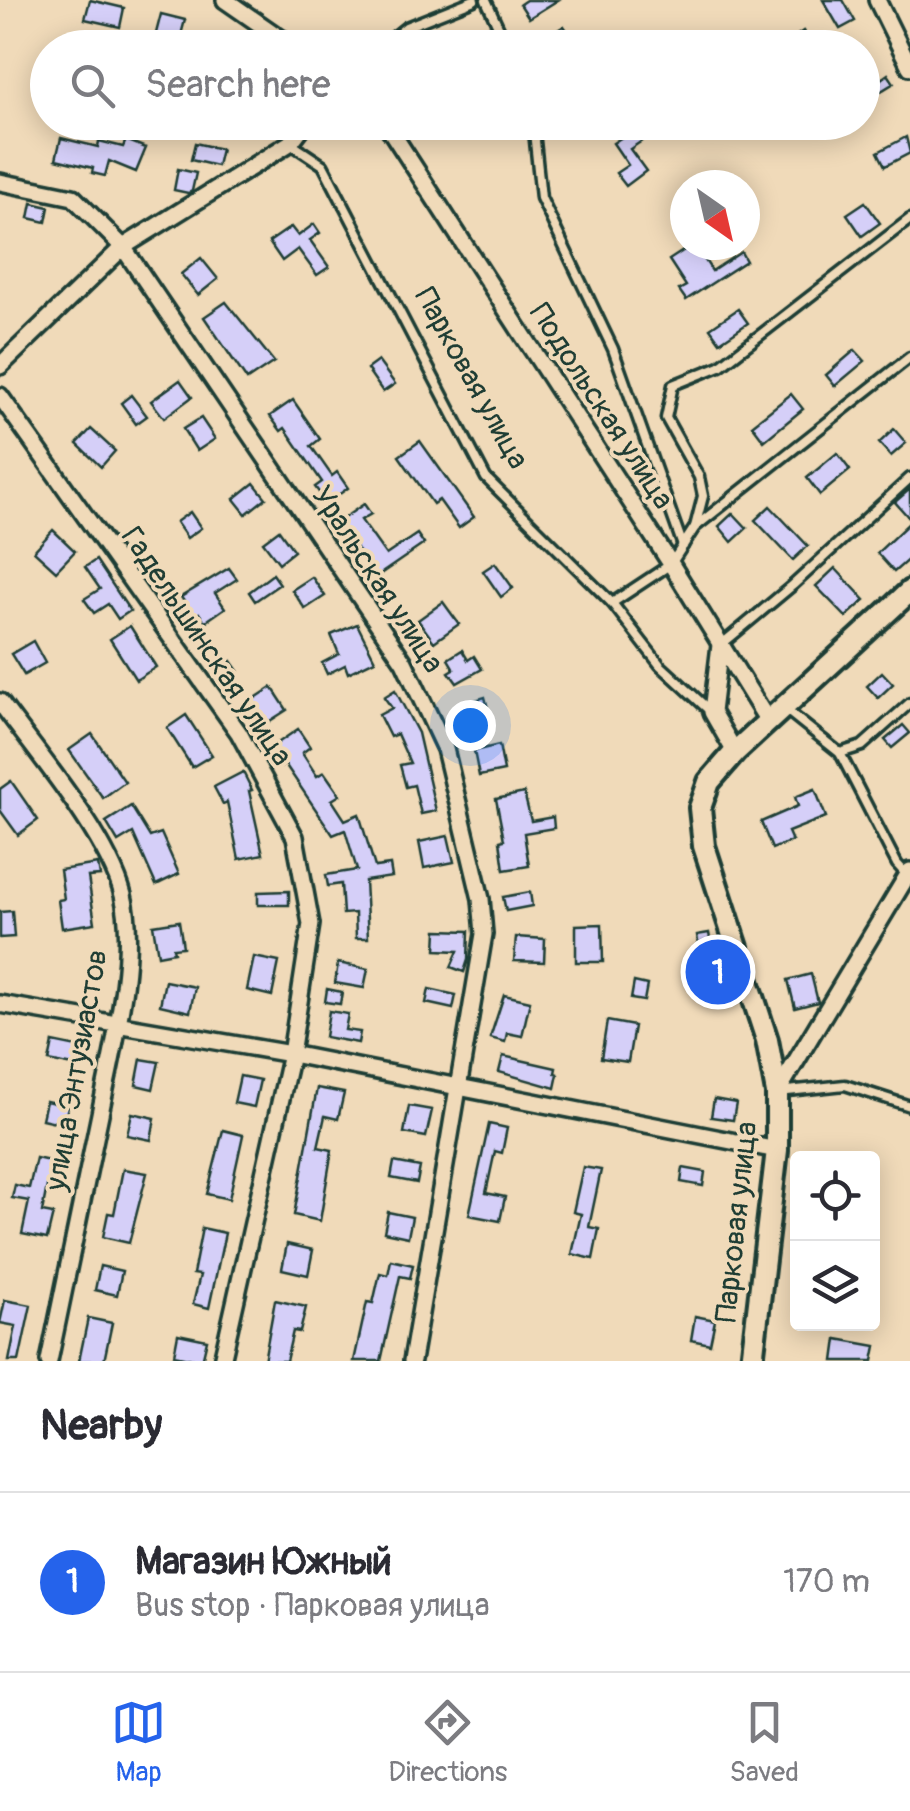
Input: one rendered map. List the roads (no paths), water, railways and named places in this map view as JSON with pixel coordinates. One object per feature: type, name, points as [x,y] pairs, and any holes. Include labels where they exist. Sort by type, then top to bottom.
[{"type":"street","points":[[225,0],[268,30]]},
{"type":"street","points":[[877,0],[910,67]]},
{"type":"street","name":"Подольская улица","points":[[398,140],[720,646],[775,714]]},
{"type":"street","points":[[0,366],[123,247],[290,142]]},
{"type":"street","name":"Уральская улица","points":[[0,182],[73,197],[123,247],[404,662],[445,749],[481,899],[484,934],[412,1361]]},
{"type":"street","name":"Гадельшинская улица","points":[[0,396],[239,733],[295,837],[311,924],[291,1054],[222,1361]]},
{"type":"street","name":"Парковая улица","points":[[752,1361],[777,1150],[777,1092],[767,1040],[704,846],[700,808],[709,782],[735,752],[910,592]]},
{"type":"street","points":[[720,646],[712,712],[735,752]]},
{"type":"street","name":"улица Энтузиастов","points":[[0,702],[92,831],[122,893],[128,926],[118,1024],[49,1361]]},
{"type":"street","points":[[777,1092],[909,875]]},
{"type":"street","points":[[0,1004],[291,1054],[777,1150]]},
{"type":"lane","points":[[402,30],[474,0]]},
{"type":"lane","points":[[486,0],[500,30]]},
{"type":"lane","points":[[534,140],[541,198],[613,349],[683,546]]},
{"type":"lane","name":"Парковая улица","points":[[290,142],[323,165],[486,478],[612,603],[660,665],[712,712]]},
{"type":"lane","points":[[696,527],[702,496],[699,478],[666,418],[673,386],[720,366],[910,219]]},
{"type":"lane","points":[[612,603],[671,564],[696,527],[910,357]]},
{"type":"lane","points":[[720,646],[910,478]]},
{"type":"lane","points":[[840,754],[862,746],[910,703]]},
{"type":"lane","points":[[775,714],[840,754],[896,864],[909,875]]},
{"type":"lane","points":[[777,1092],[844,1084],[910,1106]]},
{"type":"place","name":"Магазин Южный","points":[[718,972]]}]
